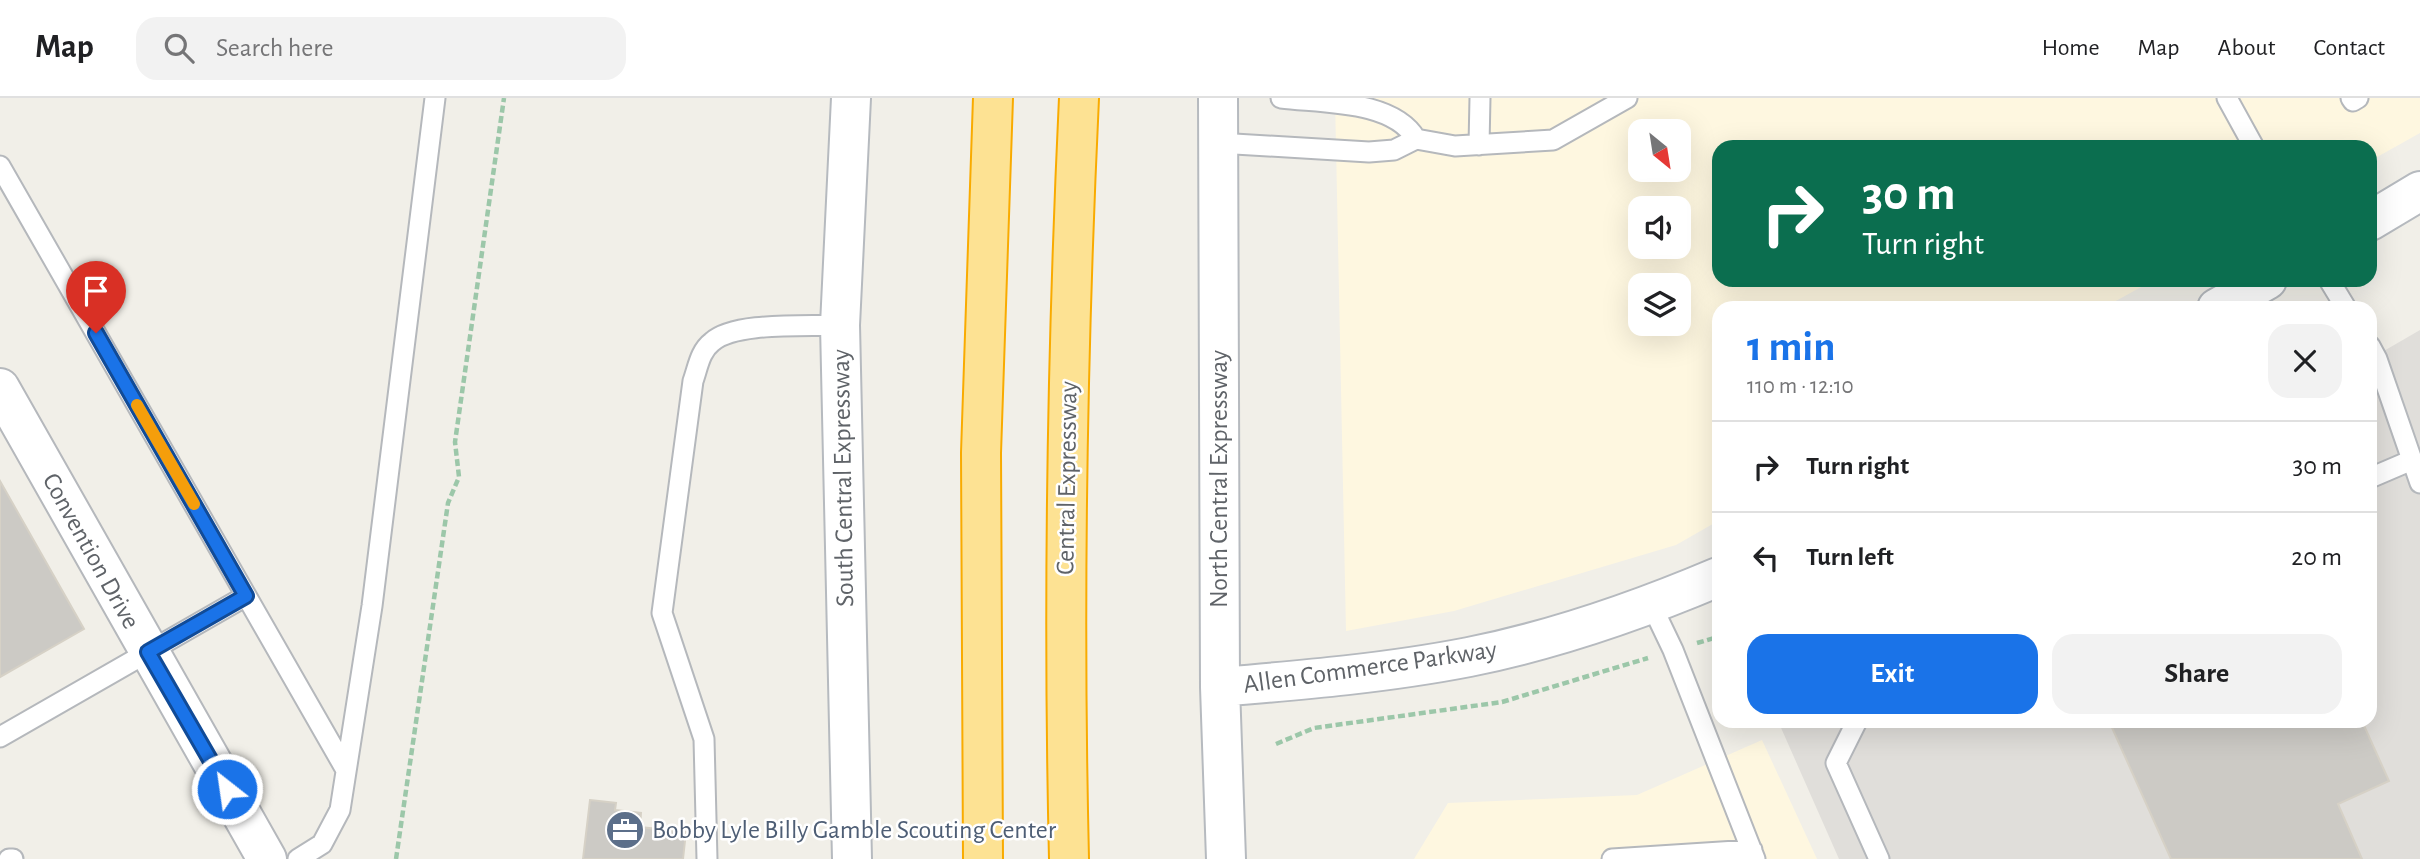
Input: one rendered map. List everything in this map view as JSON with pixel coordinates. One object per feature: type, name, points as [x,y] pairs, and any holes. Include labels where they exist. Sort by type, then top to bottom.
[{"type":"highway","points":[[983,859],[980,466],[993,98]]},
{"type":"highway","name":"Central Expressway","points":[[1069,859],[1065,593],[1070,288],[1079,98]]},
{"type":"main road","name":"South Central Expressway","points":[[851,98],[840,325],[852,859]]},
{"type":"main road","name":"North Central Expressway","points":[[1218,98],[1220,687],[1226,859]]},
{"type":"main road","points":[[2377,217],[2420,191]]},
{"type":"main road","points":[[2230,301],[2254,287]]},
{"type":"main road","name":"Convention Drive","points":[[0,388],[267,859]]},
{"type":"main road","name":"Allen Commerce Parkway","points":[[1220,687],[1340,676],[1470,657],[1651,604],[1712,579]]},
{"type":"lane","points":[[298,859],[322,844],[340,810],[372,606],[435,98]]},
{"type":"lane","points":[[1281,98],[1378,110],[1401,120],[1416,139]]},
{"type":"lane","points":[[1479,98],[1479,145]]},
{"type":"lane","points":[[1218,143],[1368,152],[1394,150],[1416,139],[1455,146],[1553,140],[1627,98]]},
{"type":"lane","points":[[2227,98],[2250,140]]},
{"type":"lane","points":[[2351,98],[2353,101],[2358,98]]},
{"type":"lane","points":[[0,166],[346,770]]},
{"type":"lane","points":[[707,859],[704,739],[662,614],[693,381],[701,355],[712,342],[728,332],[840,325]]},
{"type":"lane","points":[[2377,359],[2420,483]]},
{"type":"lane","points":[[2377,475],[2412,460]]},
{"type":"lane","points":[[0,737],[246,596]]},
{"type":"lane","points":[[1612,859],[1753,855],[1674,650],[1651,604]]},
{"type":"lane","points":[[1854,728],[1836,763],[1878,859]]},
{"type":"path","points":[[396,859],[448,503],[459,477],[455,442],[503,98]]},
{"type":"path","points":[[1276,744],[1314,728],[1502,702],[1712,639]]},
{"type":"shaded area","points":[[1335,98],[2420,98],[2420,133],[2377,157],[2377,140],[1712,140],[1712,287],[2141,287],[2116,301],[1712,301],[1712,524],[1676,545],[1454,611],[1346,631]]},
{"type":"shaded area","points":[[2420,330],[2420,859],[1839,859],[1781,728],[2377,728],[2377,355]]},
{"type":"shaded area","points":[[1762,740],[1817,859],[1414,859],[1448,803],[1637,795]]},
{"type":"building","points":[[0,481],[84,629],[0,677]]},
{"type":"building","points":[[2112,728],[2365,728],[2389,781],[2338,804],[2362,859],[2171,859]]},
{"type":"building","name":"Bobby Lyle Billy Gamble Scouting Center","points":[[590,800],[616,803],[615,810],[641,813],[640,827],[686,832],[683,859],[583,859]]},
{"type":"slow traffic","points":[[137,405],[194,504]]},
{"type":"place","name":"Bobby Lyle Billy Gamble Scouting Center","points":[[625,830]]},
{"type":"route","points":[[96,333],[246,596],[148,652],[227,789]]}]
